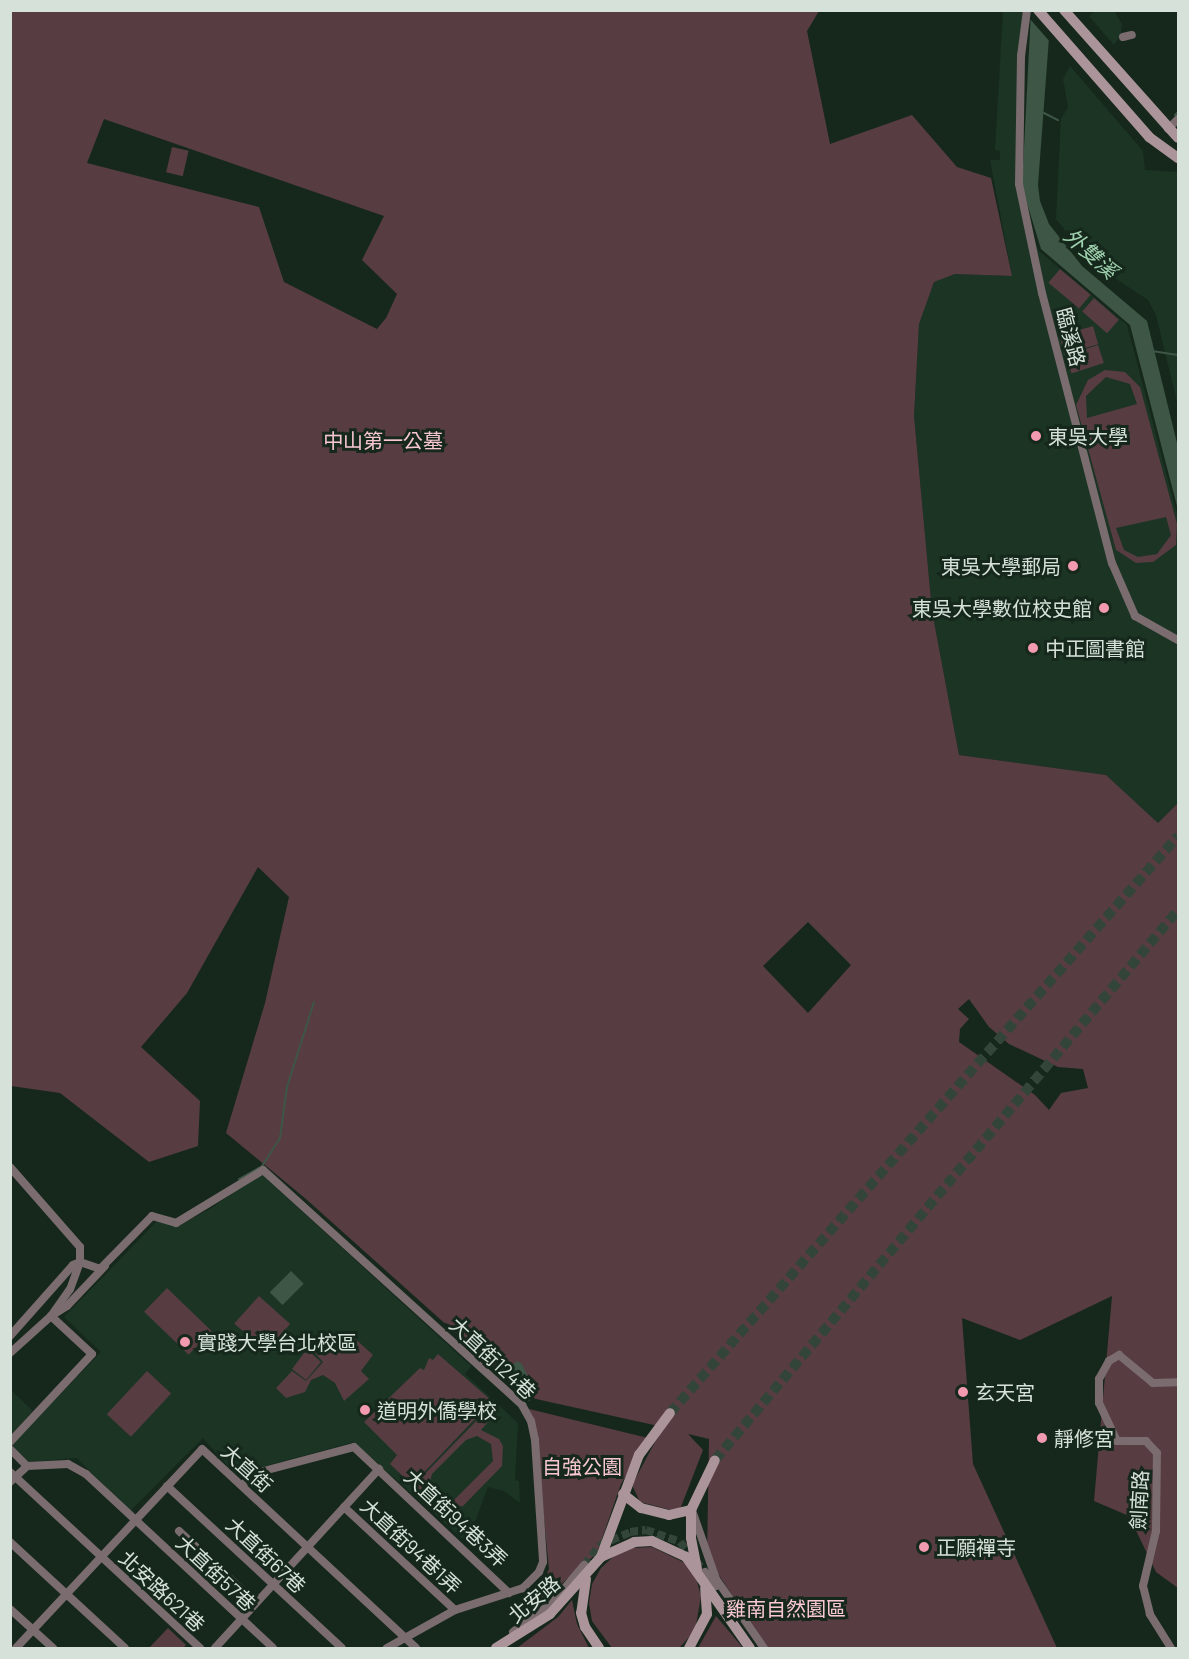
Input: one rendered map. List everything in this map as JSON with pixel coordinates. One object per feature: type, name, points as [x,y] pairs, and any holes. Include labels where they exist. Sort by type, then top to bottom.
[{"type":"main road","points":[[1038,10],[1149,137],[1179,158]]},
{"type":"main road","points":[[1064,10],[1168,129],[1179,138]]},
{"type":"main road","points":[[601,1557],[639,1455],[670,1413]]},
{"type":"main road","points":[[701,1570],[691,1538],[692,1510],[715,1460]]},
{"type":"main road","points":[[623,1494],[641,1508],[669,1515],[692,1510]]},
{"type":"main road","name":"北安路","points":[[495,1648],[550,1614],[587,1568],[601,1557],[634,1542],[652,1541],[670,1547],[701,1570],[707,1614],[689,1648]]},
{"type":"main road","name":"北安路","points":[[587,1568],[581,1599],[581,1613],[599,1648]]},
{"type":"main road","name":"北安路","points":[[704,1585],[750,1648]]},
{"type":"street","name":"臨溪路","points":[[1027,10],[1021,56],[1019,184],[1042,293],[1112,563],[1135,616],[1179,640]]},
{"type":"street","points":[[1123,37],[1132,35]]},
{"type":"street","points":[[1168,129],[1179,119]]},
{"type":"street","points":[[10,1167],[80,1247],[80,1262],[70,1288],[51,1316]]},
{"type":"street","name":"大直街124巷","points":[[106,1266],[152,1216],[176,1223],[258,1170],[310,1209],[316,1221],[528,1413],[534,1431],[543,1562],[531,1582],[509,1593],[455,1610],[387,1648]]},
{"type":"street","points":[[10,1336],[73,1264],[80,1262],[100,1269],[106,1266]]},
{"type":"street","points":[[10,1353],[51,1316],[67,1306],[106,1266]]},
{"type":"street","points":[[10,1442],[92,1354],[51,1316]]},
{"type":"street","name":"劍南路","points":[[1171,1648],[1150,1614],[1143,1587],[1156,1531],[1157,1453],[1146,1441],[1117,1441],[1099,1403],[1099,1379],[1108,1361],[1119,1355],[1154,1383],[1179,1382]]},
{"type":"street","name":"大直街94巷3弄","points":[[242,1485],[256,1473],[354,1447],[509,1593]]},
{"type":"street","points":[[10,1449],[27,1466],[12,1477]]},
{"type":"street","name":"大直街","points":[[16,1648],[202,1449],[416,1648]]},
{"type":"street","name":"大直街57巷","points":[[27,1466],[68,1464],[86,1474],[273,1648]]},
{"type":"street","points":[[215,1648],[379,1469]]},
{"type":"street","name":"北安路621巷","points":[[12,1477],[200,1648]]},
{"type":"street","name":"大直街67巷","points":[[167,1486],[342,1648]]},
{"type":"street","name":"大直街94巷1弄","points":[[344,1507],[455,1610]]},
{"type":"street","points":[[692,1510],[708,1563],[749,1630]]},
{"type":"street","points":[[179,1531],[256,1603]]},
{"type":"street","points":[[10,1542],[125,1648]]},
{"type":"street","points":[[701,1570],[764,1648]]},
{"type":"street","points":[[10,1609],[53,1648]]},
{"type":"shaded area","name":"東吳大學","points":[[1003,11],[1027,11],[1021,184],[1029,231],[1039,251],[1127,325],[1178,518],[1178,803],[1158,823],[1106,775],[959,755],[932,611],[914,416],[919,323],[934,282],[955,274],[1012,276],[990,160],[1000,160],[1000,151],[995,150]]},
{"type":"shaded area","name":"外雙溪","points":[[1031,11],[1051,11],[1038,185],[1040,201],[1049,224],[1082,266],[1147,321],[1178,447],[1178,510],[1130,325],[1041,249],[1022,187]]},
{"type":"shaded area","points":[[1095,11],[1114,11],[1122,24],[1121,35],[1114,45],[1089,16]]},
{"type":"shaded area","points":[[1070,66],[1143,151],[1145,170],[1178,172],[1178,406],[1156,315],[1148,300],[1092,263],[1056,219],[1061,119],[1068,107],[1063,79]]},
{"type":"shaded area","points":[[259,1172],[471,1366],[465,1374],[518,1423],[515,1480],[519,1481],[520,1503],[504,1491],[488,1487],[467,1543],[354,1442],[235,1474],[203,1438],[130,1511],[77,1458],[28,1462],[11,1445],[101,1352],[64,1317],[159,1219],[179,1225],[212,1208]]},
{"type":"shaded area","points":[[291,1271],[304,1284],[283,1305],[270,1292]]},
{"type":"shaded area","points":[[517,1361],[522,1364],[536,1394],[529,1401],[508,1381],[506,1371]]},
{"type":"shaded area","points":[[11,1390],[33,1411],[11,1436]]},
{"type":"green space","points":[[11,11],[819,11],[807,31],[830,144],[912,115],[957,167],[991,178],[1012,276],[955,274],[934,282],[919,324],[914,416],[932,611],[959,755],[1106,775],[1158,823],[1178,803],[1178,1588],[1156,1572],[1129,1516],[1094,1501],[1112,1296],[1020,1340],[962,1318],[973,1464],[1057,1648],[767,1648],[707,1557],[709,1439],[688,1434],[703,1450],[679,1512],[640,1502],[632,1485],[663,1427],[527,1397],[306,1199],[226,1133],[265,1003],[289,897],[258,867],[187,993],[141,1047],[200,1101],[198,1146],[149,1162],[60,1093],[11,1086]],"holes":[[[104,119],[384,216],[362,260],[397,294],[386,318],[377,329],[284,282],[259,207],[87,163]],[[808,922],[851,965],[808,1013],[763,966]],[[969,999],[989,1027],[1009,1044],[1058,1067],[1083,1069],[1088,1088],[1061,1093],[1049,1110],[1035,1095],[959,1042],[960,1029],[969,1019],[958,1009]]]},
{"type":"green space","points":[[172,147],[189,151],[183,176],[166,172]]},
{"type":"green space","points":[[1060,269],[1091,295],[1079,309],[1048,283]]},
{"type":"green space","points":[[1094,298],[1119,320],[1107,333],[1082,312]]},
{"type":"green space","points":[[1093,326],[1098,344],[1065,354],[1059,336]]},
{"type":"green space","points":[[1098,345],[1104,363],[1072,374],[1066,356]]},
{"type":"green space","points":[[1105,370],[1125,372],[1140,387],[1177,524],[1176,545],[1153,562],[1136,563],[1116,550],[1076,405],[1088,380]],"holes":[[[1106,377],[1130,384],[1137,404],[1087,418],[1086,396]],[[1166,517],[1171,535],[1157,554],[1138,557],[1124,550],[1116,528]]]},
{"type":"green space","points":[[167,1288],[212,1331],[189,1355],[144,1312]]},
{"type":"green space","points":[[259,1296],[290,1324],[265,1352],[234,1323]]},
{"type":"green space","points":[[349,1333],[373,1355],[361,1371],[369,1379],[344,1401],[335,1383],[323,1375],[311,1380],[305,1392],[286,1398],[276,1388],[292,1371],[306,1381],[323,1362],[314,1352]]},
{"type":"green space","points":[[304,1353],[311,1353],[321,1362],[306,1380],[292,1369]]},
{"type":"green space","points":[[438,1354],[492,1401],[412,1485],[390,1464],[397,1455],[364,1422],[420,1368],[424,1370],[429,1358],[433,1360]]},
{"type":"green space","points":[[147,1371],[171,1394],[131,1437],[107,1414]]},
{"type":"green space","name":"自強公園","points":[[529,1409],[648,1438],[621,1484],[597,1553],[530,1611],[549,1569],[535,1429]]},
{"type":"green space","points":[[482,1415],[489,1421],[481,1430],[499,1439],[503,1446],[502,1466],[463,1506],[446,1510],[431,1505],[424,1486],[416,1494],[411,1488]],"holes":[[[477,1436],[491,1444],[493,1461],[455,1499],[438,1499],[429,1485],[432,1474],[466,1440]]]},
{"type":"green space","points":[[652,1547],[685,1563],[696,1578],[701,1596],[695,1631],[679,1648],[612,1648],[592,1621],[589,1603],[592,1584],[601,1568],[615,1555],[633,1548]]},
{"type":"green space","points":[[572,1600],[577,1624],[589,1648],[517,1648],[558,1617]]},
{"type":"green space","points":[[716,1616],[743,1648],[698,1648]]},
{"type":"green space","points":[[168,1628],[186,1645],[183,1648],[149,1648]]},
{"type":"pier","points":[[1054,10],[1051,43],[1030,19],[1030,11]]},
{"type":"waterway","points":[[1042,112],[1058,120]]},
{"type":"waterway","points":[[1175,115],[1178,112]]},
{"type":"waterway","points":[[1152,351],[1178,355]]},
{"type":"waterway","points":[[239,1179],[262,1166],[280,1138],[287,1087],[314,1002]]},
{"type":"tunnel","points":[[670,1413],[1178,836]]},
{"type":"tunnel","points":[[715,1460],[1178,910]]},
{"type":"tunnel","points":[[584,1565],[600,1545],[630,1532],[646,1530],[680,1542],[705,1572]]},
{"type":"place","name":"東吳大學","points":[[1036,436]]},
{"type":"place","name":"東吳大學郵局","points":[[1073,566]]},
{"type":"place","name":"東吳大學數位校史館","points":[[1104,608]]},
{"type":"place","name":"中正圖書館","points":[[1033,648]]},
{"type":"place","name":"實踐大學台北校區","points":[[185,1342]]},
{"type":"place","name":"玄天宮","points":[[963,1392]]},
{"type":"place","name":"道明外僑學校","points":[[365,1410]]},
{"type":"place","name":"靜修宮","points":[[1042,1438]]},
{"type":"place","name":"正願禪寺","points":[[924,1547]]},
{"type":"park label","name":"中山第一公墓","points":[[383,440]]},
{"type":"park label","name":"雞南自然園區","points":[[786,1608]]}]
